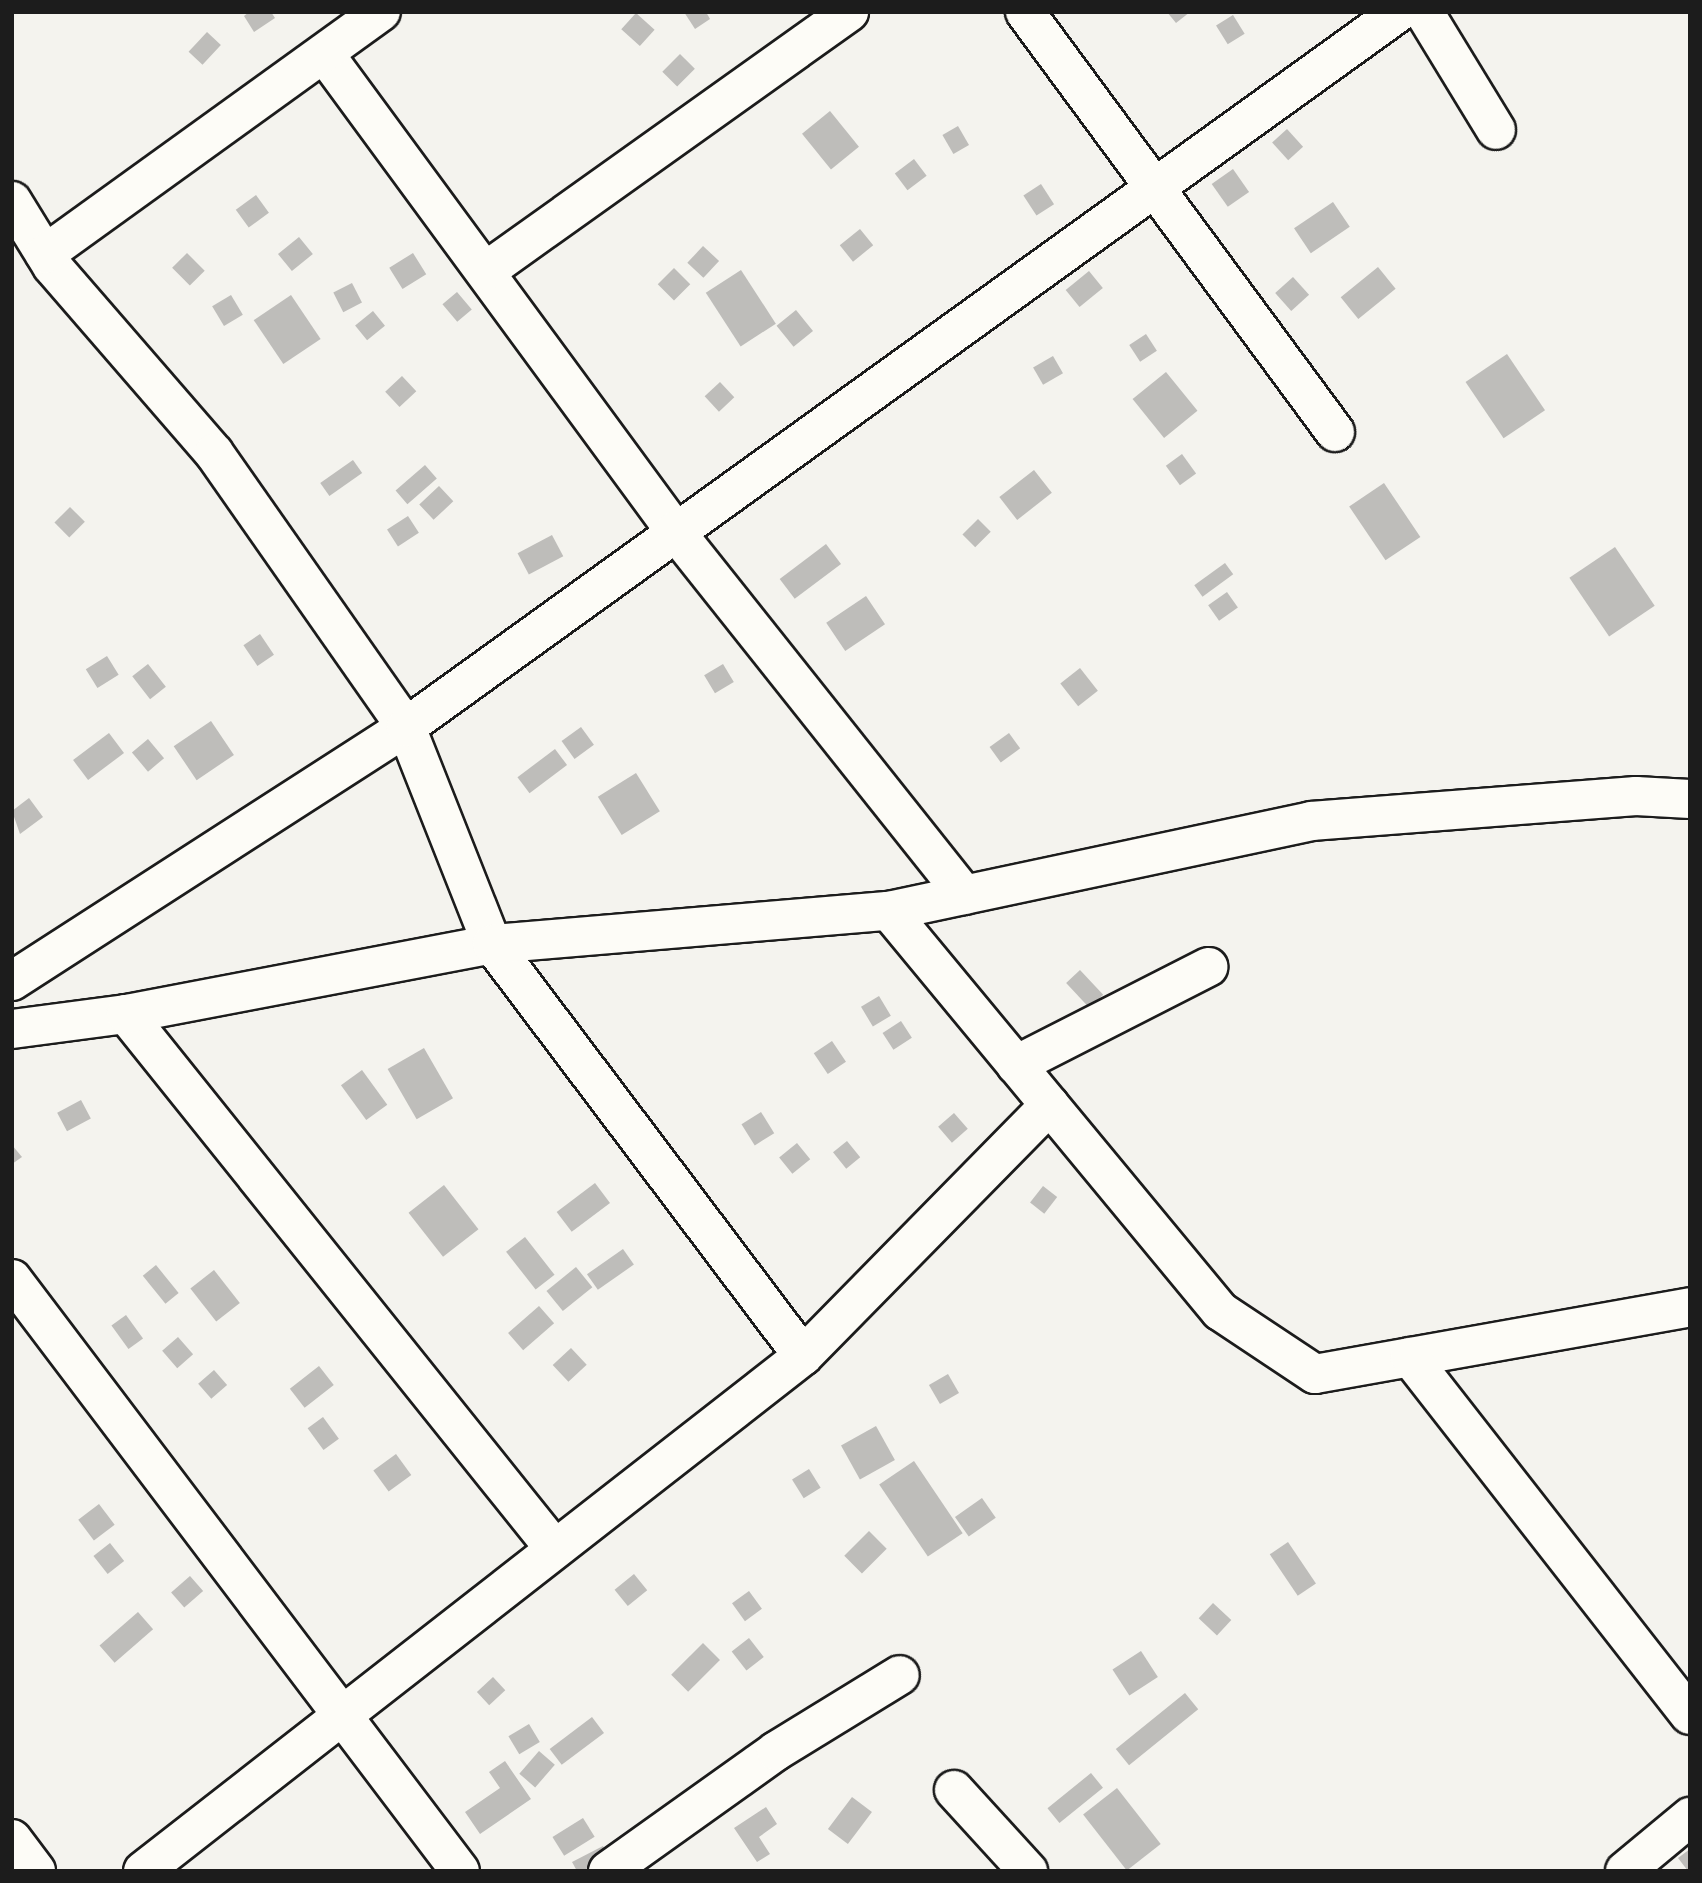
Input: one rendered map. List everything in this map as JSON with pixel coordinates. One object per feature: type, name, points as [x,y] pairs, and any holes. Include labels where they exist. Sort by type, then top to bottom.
[{"type":"street","points":[[45,254],[326,56],[381,12]]},
{"type":"street","points":[[486,271],[849,12]]},
{"type":"street","points":[[1025,12],[1154,183],[1335,432]]},
{"type":"street","points":[[12,981],[406,727],[1154,183],[1399,12]]},
{"type":"street","points":[[1424,12],[1496,130]]},
{"type":"street","points":[[326,56],[675,531],[965,895]]},
{"type":"street","points":[[12,201],[45,254],[214,453],[406,727],[492,944],[803,1356]]},
{"type":"street","points":[[12,1029],[126,1014],[492,944],[889,911],[1311,821],[1636,796],[1690,799]]},
{"type":"street","points":[[889,911],[1220,1311],[1315,1374],[1690,1307]]},
{"type":"street","points":[[1017,1065],[1208,967]]},
{"type":"street","points":[[126,1014],[554,1548]]},
{"type":"street","points":[[143,1871],[343,1711],[803,1356],[1050,1105]]},
{"type":"street","points":[[12,1279],[343,1711],[460,1871]]},
{"type":"street","points":[[1410,1357],[1690,1715]]},
{"type":"street","points":[[608,1871],[776,1751],[901,1675]]},
{"type":"street","points":[[954,1790],[1028,1871]]},
{"type":"street","points":[[1625,1871],[1690,1817]]},
{"type":"street","points":[[12,1839],[36,1871]]},
{"type":"building","points":[[249,12],[271,12],[275,18],[254,32],[244,16]]},
{"type":"building","points":[[684,12],[706,12],[710,19],[695,29]]},
{"type":"building","points":[[1167,12],[1190,12],[1176,23]]},
{"type":"building","points":[[636,13],[655,30],[640,46],[621,29]]},
{"type":"building","points":[[1233,15],[1245,34],[1228,44],[1216,26]]},
{"type":"building","points":[[207,32],[221,45],[202,65],[189,52]]},
{"type":"building","points":[[680,54],[695,69],[677,87],[662,72]]},
{"type":"building","points":[[830,111],[859,147],[831,169],[802,134]]},
{"type":"building","points":[[958,126],[969,145],[953,154],[942,135]]},
{"type":"building","points":[[1287,129],[1303,147],[1288,160],[1272,142]]},
{"type":"building","points":[[914,159],[927,176],[907,190],[895,173]]},
{"type":"building","points":[[1233,169],[1249,192],[1228,207],[1212,184]]},
{"type":"building","points":[[1041,184],[1054,204],[1036,216],[1023,195]]},
{"type":"building","points":[[256,195],[269,213],[249,227],[236,210]]},
{"type":"building","points":[[1333,202],[1350,227],[1311,253],[1294,228]]},
{"type":"building","points":[[860,229],[873,245],[853,262],[840,245]]},
{"type":"building","points":[[299,237],[313,254],[292,271],[278,254]]},
{"type":"building","points":[[703,246],[719,261],[703,278],[687,263]]},
{"type":"building","points":[[187,253],[205,271],[190,286],[172,268]]},
{"type":"building","points":[[413,253],[426,274],[403,289],[389,268]]},
{"type":"building","points":[[1378,267],[1396,289],[1358,319],[1341,297]]},
{"type":"building","points":[[674,268],[690,284],[674,301],[658,284]]},
{"type":"building","points":[[741,270],[776,324],[741,347],[706,293]]},
{"type":"building","points":[[1089,271],[1103,288],[1080,307],[1066,290]]},
{"type":"building","points":[[1293,277],[1309,295],[1291,311],[1275,293]]},
{"type":"building","points":[[352,283],[362,303],[343,312],[333,293]]},
{"type":"building","points":[[457,292],[472,310],[457,322],[442,304]]},
{"type":"building","points":[[231,295],[243,315],[224,326],[212,306]]},
{"type":"building","points":[[291,295],[321,339],[283,364],[254,320]]},
{"type":"building","points":[[796,310],[813,331],[794,347],[777,326]]},
{"type":"building","points":[[373,311],[385,326],[367,340],[355,325]]},
{"type":"building","points":[[1146,334],[1157,351],[1140,362],[1129,345]]},
{"type":"building","points":[[1507,354],[1545,410],[1504,438],[1466,382]]},
{"type":"building","points":[[1053,356],[1063,373],[1043,385],[1033,368]]},
{"type":"building","points":[[1166,372],[1197,411],[1164,438],[1133,399]]},
{"type":"building","points":[[402,376],[416,391],[400,407],[385,392]]},
{"type":"building","points":[[720,382],[734,397],[719,412],[705,396]]},
{"type":"building","points":[[1182,454],[1196,473],[1180,485],[1166,466]]},
{"type":"building","points":[[353,460],[362,473],[329,496],[320,483]]},
{"type":"building","points":[[425,465],[437,479],[407,504],[396,491]]},
{"type":"building","points":[[1034,470],[1052,493],[1017,520],[999,497]]},
{"type":"building","points":[[1384,483],[1420,537],[1386,560],[1349,506]]},
{"type":"building","points":[[439,486],[453,501],[434,520],[419,504]]},
{"type":"building","points":[[70,507],[85,522],[69,537],[54,523]]},
{"type":"building","points":[[408,516],[419,533],[398,546],[387,530]]},
{"type":"building","points":[[978,519],[991,532],[975,547],[962,535]]},
{"type":"building","points":[[552,535],[563,556],[529,575],[518,553]]},
{"type":"building","points":[[826,544],[841,564],[795,599],[780,579]]},
{"type":"building","points":[[1615,547],[1655,606],[1609,637],[1569,578]]},
{"type":"building","points":[[1225,563],[1233,574],[1202,597],[1194,585]]},
{"type":"building","points":[[1227,592],[1238,608],[1219,621],[1208,605]]},
{"type":"building","points":[[866,596],[885,624],[845,651],[826,623]]},
{"type":"building","points":[[260,634],[274,655],[257,666],[243,645]]},
{"type":"building","points":[[107,656],[119,675],[97,688],[86,669]]},
{"type":"building","points":[[148,664],[166,687],[150,699],[132,676]]},
{"type":"building","points":[[723,664],[734,682],[715,693],[704,675]]},
{"type":"building","points":[[1080,668],[1098,691],[1078,706],[1060,683]]},
{"type":"building","points":[[211,721],[234,755],[197,780],[174,746]]},
{"type":"building","points":[[581,727],[594,745],[575,759],[562,741]]},
{"type":"building","points":[[109,733],[124,753],[88,780],[73,760]]},
{"type":"building","points":[[1009,733],[1020,748],[1001,762],[990,747]]},
{"type":"building","points":[[148,739],[164,758],[148,772],[132,752]]},
{"type":"building","points":[[555,749],[567,765],[530,793],[517,777]]},
{"type":"building","points":[[636,773],[660,811],[622,835],[598,797]]},
{"type":"building","points":[[29,798],[43,817],[20,834],[12,811]]},
{"type":"building","points":[[1080,970],[1103,995],[1089,1008],[1066,983]]},
{"type":"building","points":[[879,996],[891,1016],[873,1027],[861,1007]]},
{"type":"building","points":[[901,1021],[912,1038],[893,1050],[883,1033]]},
{"type":"building","points":[[832,1041],[846,1062],[828,1074],[814,1053]]},
{"type":"building","points":[[424,1048],[453,1098],[417,1119],[388,1069]]},
{"type":"building","points":[[362,1070],[387,1105],[366,1120],[341,1085]]},
{"type":"building","points":[[81,1100],[91,1119],[67,1131],[57,1113]]},
{"type":"building","points":[[761,1112],[774,1133],[755,1145],[741,1124]]},
{"type":"building","points":[[954,1113],[968,1129],[952,1143],[938,1127]]},
{"type":"building","points":[[847,1141],[860,1157],[846,1169],[833,1152]]},
{"type":"building","points":[[797,1143],[810,1159],[792,1174],[779,1157]]},
{"type":"building","points":[[12,1145],[22,1157],[12,1164]]},
{"type":"building","points":[[595,1183],[610,1203],[572,1232],[557,1212]]},
{"type":"building","points":[[444,1185],[478,1229],[443,1257],[409,1213]]},
{"type":"building","points":[[1043,1186],[1057,1197],[1044,1214],[1030,1203]]},
{"type":"building","points":[[525,1237],[555,1275],[536,1290],[506,1252]]},
{"type":"building","points":[[623,1249],[634,1265],[598,1290],[587,1274]]},
{"type":"building","points":[[156,1265],[179,1293],[165,1304],[143,1276]]},
{"type":"building","points":[[576,1267],[592,1287],[563,1311],[546,1291]]},
{"type":"building","points":[[214,1270],[240,1303],[216,1322],[190,1288]]},
{"type":"building","points":[[539,1306],[554,1323],[523,1350],[508,1333]]},
{"type":"building","points":[[126,1315],[143,1338],[128,1349],[111,1326]]},
{"type":"building","points":[[178,1337],[193,1354],[177,1368],[162,1351]]},
{"type":"building","points":[[571,1348],[587,1365],[568,1382],[553,1365]]},
{"type":"building","points":[[319,1366],[334,1385],[305,1408],[290,1389]]},
{"type":"building","points":[[214,1370],[227,1385],[211,1399],[198,1384]]},
{"type":"building","points":[[948,1374],[959,1393],[940,1404],[929,1385]]},
{"type":"building","points":[[323,1417],[339,1439],[323,1450],[308,1428]]},
{"type":"building","points":[[876,1426],[895,1460],[860,1480],[841,1445]]},
{"type":"building","points":[[396,1454],[411,1475],[389,1491],[373,1470]]},
{"type":"building","points":[[914,1461],[963,1533],[928,1557],[879,1484]]},
{"type":"building","points":[[809,1469],[821,1488],[804,1498],[792,1480]]},
{"type":"building","points":[[982,1498],[996,1518],[969,1537],[955,1517]]},
{"type":"building","points":[[99,1504],[115,1525],[94,1540],[78,1520]]},
{"type":"building","points":[[869,1531],[887,1549],[862,1573],[844,1556]]},
{"type":"building","points":[[1288,1542],[1316,1583],[1298,1596],[1270,1554]]},
{"type":"building","points":[[110,1543],[124,1561],[108,1574],[93,1556]]},
{"type":"building","points":[[634,1574],[647,1590],[628,1606],[615,1590]]},
{"type":"building","points":[[190,1576],[203,1591],[184,1607],[171,1592]]},
{"type":"building","points":[[749,1591],[762,1609],[745,1621],[732,1603]]},
{"type":"building","points":[[1213,1603],[1231,1620],[1217,1635],[1199,1618]]},
{"type":"building","points":[[138,1612],[153,1629],[115,1663],[100,1645]]},
{"type":"building","points":[[749,1638],[764,1657],[746,1670],[732,1652]]},
{"type":"building","points":[[703,1643],[720,1660],[688,1692],[671,1675]]},
{"type":"building","points":[[1141,1651],[1158,1677],[1129,1696],[1112,1670]]},
{"type":"building","points":[[493,1677],[505,1690],[489,1705],[477,1692]]},
{"type":"building","points":[[1185,1693],[1198,1709],[1129,1765],[1116,1749]]},
{"type":"building","points":[[592,1717],[604,1733],[562,1765],[550,1749]]},
{"type":"building","points":[[529,1724],[540,1742],[519,1754],[508,1736]]},
{"type":"building","points":[[539,1751],[555,1765],[535,1787],[519,1774]]},
{"type":"building","points":[[505,1761],[531,1799],[480,1834],[465,1812],[500,1788],[489,1772]]},
{"type":"building","points":[[1091,1773],[1103,1788],[1059,1823],[1047,1808]]},
{"type":"building","points":[[1117,1788],[1161,1844],[1127,1870],[1083,1814]]},
{"type":"building","points":[[852,1797],[872,1812],[848,1844],[828,1829]]},
{"type":"building","points":[[766,1807],[777,1824],[759,1837],[770,1854],[757,1862],[734,1828]]},
{"type":"building","points":[[583,1818],[595,1837],[564,1856],[552,1837]]},
{"type":"building","points":[[603,1846],[612,1863],[577,1871],[572,1862]]},
{"type":"building","points":[[1690,1849],[1690,1871],[1688,1871],[1678,1858]]}]
